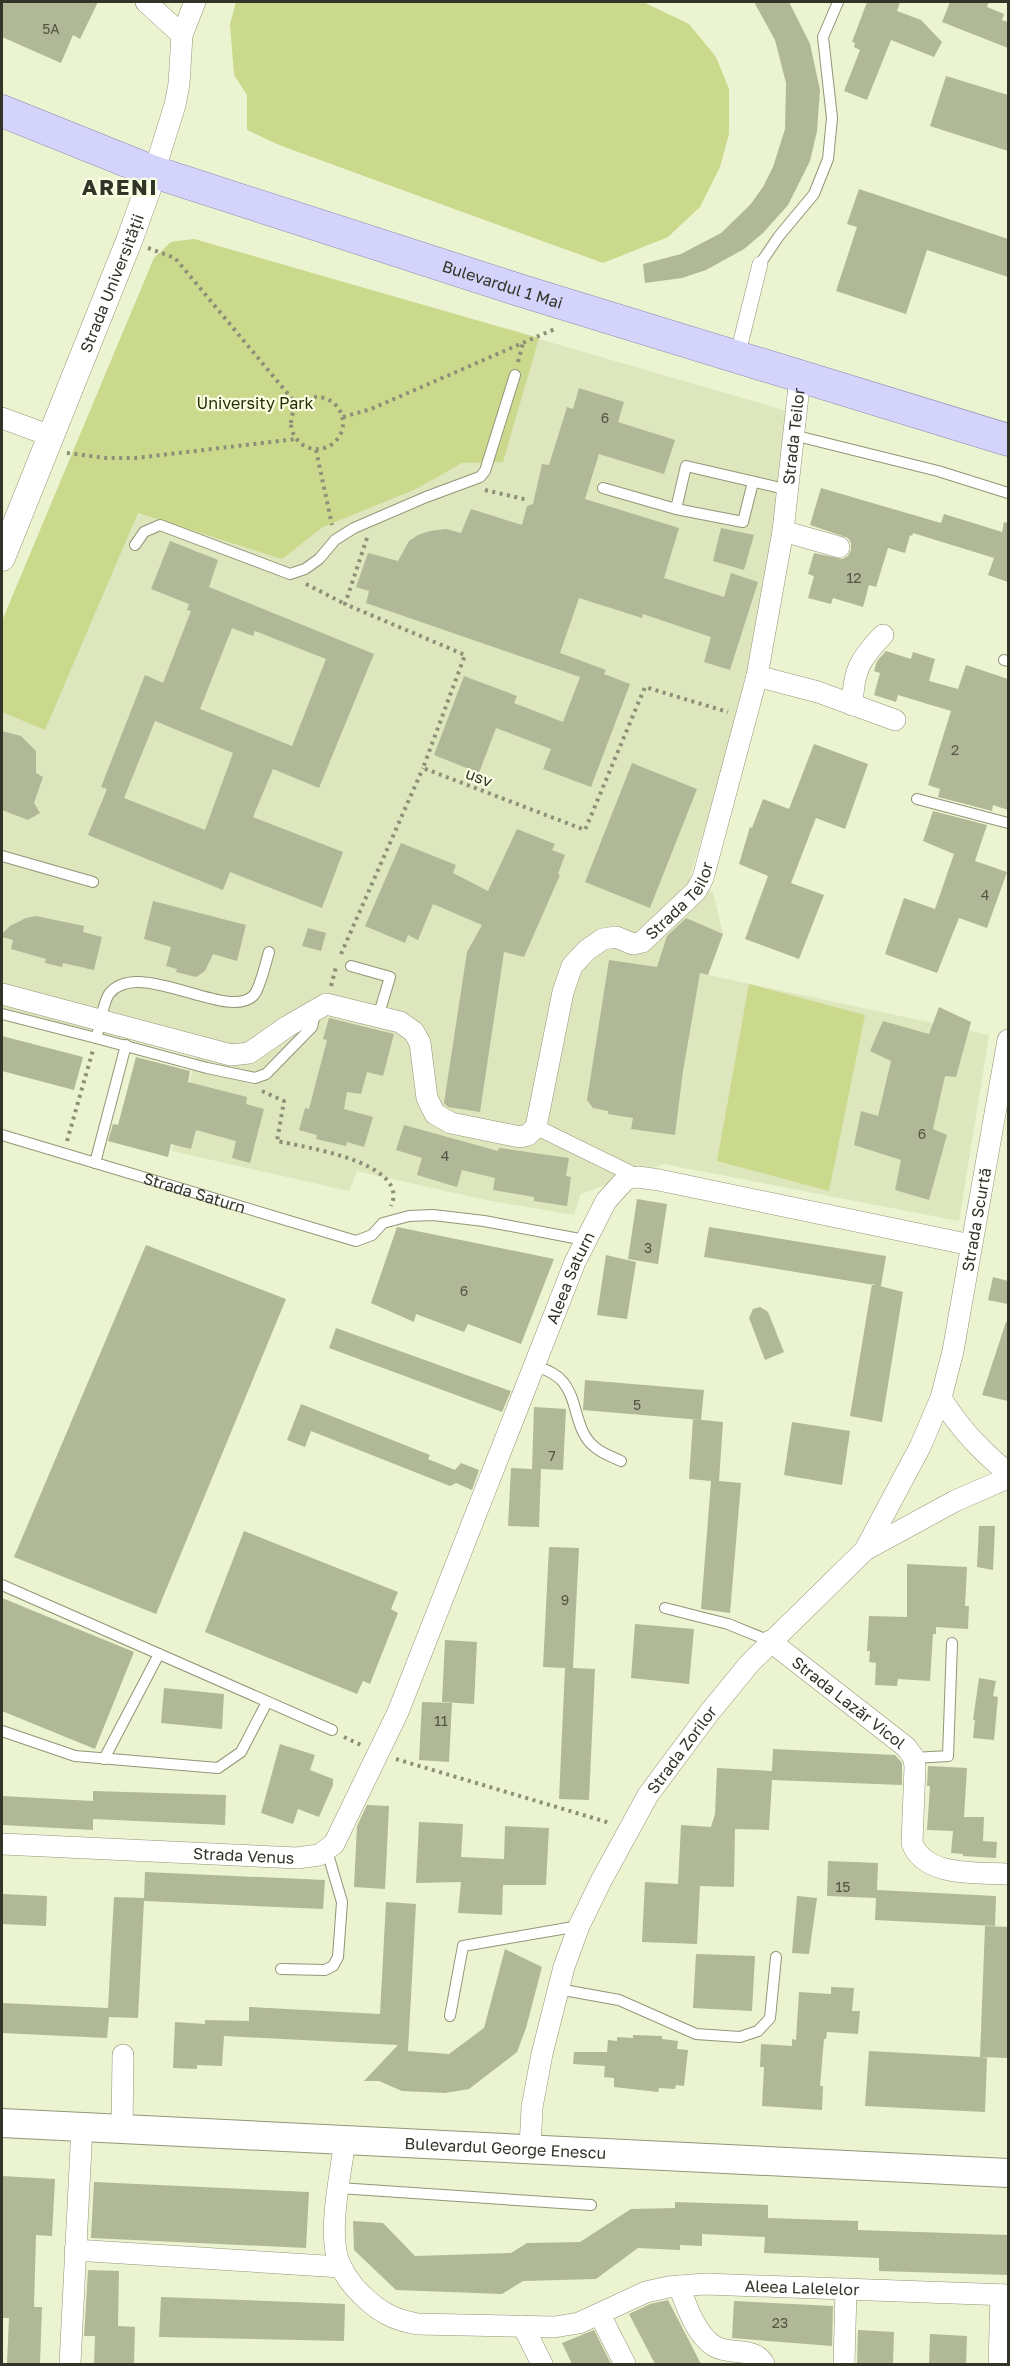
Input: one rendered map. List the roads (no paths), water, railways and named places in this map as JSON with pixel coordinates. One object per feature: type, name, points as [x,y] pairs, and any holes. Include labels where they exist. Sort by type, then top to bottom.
[{"type":"main road","name":"Bulevardul 1 Mai","points":[[2,111],[154,172],[594,313],[1008,440]]},
{"type":"main road","name":"Bulevardul George Enescu","points":[[2,2123],[1008,2173]]},
{"type":"street","points":[[146,2],[183,35]]},
{"type":"street","name":"Strada Universității","points":[[2,558],[129,241],[154,172],[175,105],[183,35],[195,2]]},
{"type":"street","points":[[737,357],[760,264]]},
{"type":"street","name":"Strada Teilor","points":[[532,1131],[563,992],[573,966],[603,939],[616,937],[633,944],[642,942],[696,891],[703,878],[757,676],[789,490],[800,377]]},
{"type":"street","points":[[2,418],[49,443]]},
{"type":"street","points":[[783,531],[839,547]]},
{"type":"street","points":[[852,705],[854,677],[865,654],[883,634]]},
{"type":"street","points":[[757,676],[818,692],[895,720]]},
{"type":"street","points":[[2,994],[99,1028],[231,1055],[249,1053],[321,1006],[400,1022],[414,1032],[420,1043],[427,1098],[435,1114],[451,1124],[520,1137],[532,1131],[638,1177],[970,1245]]},
{"type":"street","name":"Strada Scurtă","points":[[865,1550],[906,1475],[940,1398],[953,1351],[1008,1040]]},
{"type":"street","name":"Aleea Saturn","points":[[327,1851],[340,1835],[398,1712],[585,1240],[615,1189],[626,1179],[638,1177]]},
{"type":"street","points":[[940,1398],[956,1423],[971,1440],[1008,1473]]},
{"type":"street","name":"Strada Zorilor","points":[[530,2149],[534,2096],[558,1989],[579,1926],[628,1828],[648,1795],[708,1713],[770,1641],[865,1550],[955,1501],[1008,1478]]},
{"type":"street","name":"Strada Lazăr Vicol","points":[[770,1641],[906,1747],[914,1758],[912,1843],[915,1853],[928,1863],[945,1870],[1008,1874]]},
{"type":"street","name":"Strada Venus","points":[[2,1844],[297,1858],[308,1858],[327,1851]]},
{"type":"street","points":[[122,2129],[123,2055]]},
{"type":"street","points":[[70,2364],[82,2127]]},
{"type":"street","name":"Aleea Lalelelor","points":[[345,2140],[334,2230],[336,2254],[357,2290],[388,2317],[401,2321],[418,2324],[555,2327],[579,2323],[600,2315],[646,2292],[679,2286],[759,2285],[1005,2295]]},
{"type":"street","points":[[75,2250],[341,2266]]},
{"type":"street","points":[[679,2286],[688,2310],[713,2346],[729,2352],[750,2352],[761,2358],[764,2364]]},
{"type":"street","points":[[844,2364],[846,2290]]},
{"type":"street","points":[[999,2364],[1005,2295]]},
{"type":"street","points":[[600,2315],[625,2364]]},
{"type":"street","points":[[523,2326],[542,2364]]},
{"type":"lane","points":[[760,264],[779,236],[814,194],[828,159],[832,118],[823,37],[838,2]]},
{"type":"lane","points":[[135,544],[144,532],[160,525],[290,574],[305,569],[319,559],[335,540],[380,516],[480,477],[484,471],[515,375]]},
{"type":"lane","points":[[794,435],[938,471],[1008,493]]},
{"type":"lane","points":[[676,509],[686,466],[789,490]]},
{"type":"lane","points":[[603,488],[676,509],[743,522],[753,482]]},
{"type":"lane","points":[[917,799],[1008,823]]},
{"type":"lane","points":[[2,856],[93,882]]},
{"type":"lane","points":[[99,1028],[108,995],[117,987],[135,980],[230,1002],[247,1000],[255,995],[269,952]]},
{"type":"lane","points":[[351,966],[390,977],[378,1017]]},
{"type":"lane","points":[[2,1014],[99,1028],[126,1045],[207,1068],[255,1078],[266,1074],[312,1027],[321,1006]]},
{"type":"lane","points":[[95,1163],[126,1045]]},
{"type":"lane","name":"Strada Saturn","points":[[2,1135],[356,1241],[372,1235],[383,1223],[409,1216],[433,1215],[484,1221],[585,1240]]},
{"type":"lane","points":[[535,1365],[562,1381],[570,1393],[577,1420],[587,1440],[596,1449],[621,1461]]},
{"type":"lane","points":[[2,1585],[332,1730]]},
{"type":"lane","points":[[665,1608],[728,1624],[770,1641]]},
{"type":"lane","points":[[914,1758],[948,1756],[952,1643]]},
{"type":"lane","points":[[104,1759],[159,1654]]},
{"type":"lane","points":[[2,1731],[75,1756],[218,1768],[240,1752],[267,1702]]},
{"type":"lane","points":[[281,1969],[325,1970],[333,1966],[338,1957],[342,1902],[327,1851]]},
{"type":"lane","points":[[450,2016],[463,1947],[579,1926]]},
{"type":"lane","points":[[558,1989],[619,2000],[696,2034],[740,2037],[759,2031],[770,2018],[776,1957]]},
{"type":"lane","points":[[339,2188],[591,2205]]},
{"type":"district","name":"ARENI","points":[[120,187]]},
{"type":"park label","name":"University Park","points":[[255,403]]}]
